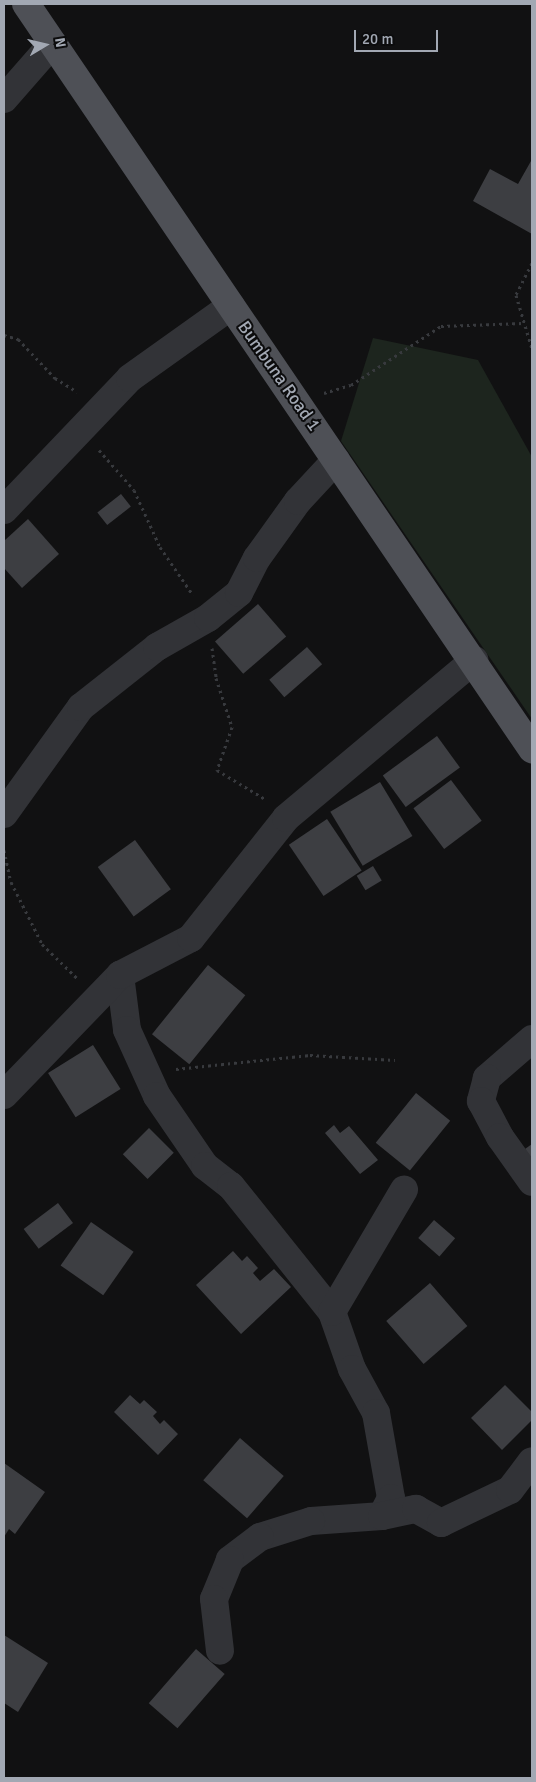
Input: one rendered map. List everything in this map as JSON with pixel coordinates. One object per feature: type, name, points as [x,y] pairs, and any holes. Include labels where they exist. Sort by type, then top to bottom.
[{"type":"main road","name":"Bumbuna Road 1","points":[[26,4],[474,660],[532,749]]},
{"type":"street","points":[[4,99],[53,43]]},
{"type":"street","points":[[4,510],[92,416],[178,340],[231,306]]},
{"type":"street","points":[[4,814],[81,707],[157,647],[208,618],[239,593],[257,558],[292,509],[336,460]]},
{"type":"street","points":[[4,1095],[120,975],[191,938],[286,818],[474,660]]},
{"type":"street","points":[[120,975],[127,1030],[157,1096],[205,1166],[231,1186],[332,1312],[352,1369],[376,1413],[391,1498],[382,1516]]},
{"type":"street","points":[[532,1039],[487,1078],[481,1101],[500,1137],[532,1182]]},
{"type":"street","points":[[332,1312],[404,1190]]},
{"type":"street","points":[[220,1652],[214,1599],[230,1560],[260,1536],[310,1522],[382,1516],[416,1509],[441,1523],[510,1490],[532,1461]]},
{"type":"path","points":[[532,263],[516,295],[532,349]]},
{"type":"path","points":[[297,401],[351,385],[441,326],[524,323]]},
{"type":"path","points":[[4,335],[18,339],[54,378],[83,396],[92,416],[100,454],[134,490],[160,547],[208,618],[216,678],[232,727],[217,770],[255,790],[286,818]]},
{"type":"path","points":[[4,850],[11,882],[42,944],[80,981],[120,975]]},
{"type":"path","points":[[148,1074],[310,1055],[395,1060]]},
{"type":"shaded area","points":[[373,338],[478,360],[532,457],[532,719],[341,441]]},
{"type":"building","points":[[531,161],[532,234],[473,201],[490,169],[518,184]]},
{"type":"building","points":[[121,494],[131,507],[107,525],[97,512]]},
{"type":"building","points":[[28,519],[59,554],[22,588],[4,568],[4,541]]},
{"type":"building","points":[[258,604],[286,636],[243,674],[215,641]]},
{"type":"building","points":[[307,647],[322,664],[284,697],[269,680]]},
{"type":"building","points":[[437,736],[460,768],[406,807],[383,775]]},
{"type":"building","points":[[451,780],[482,821],[444,849],[413,808]]},
{"type":"building","points":[[380,782],[412,836],[363,866],[330,812]]},
{"type":"building","points":[[327,819],[362,870],[324,896],[289,845]]},
{"type":"building","points":[[135,840],[171,889],[134,916],[98,867]]},
{"type":"building","points":[[373,866],[382,881],[365,890],[357,876]]},
{"type":"building","points":[[208,965],[245,995],[189,1064],[152,1034]]},
{"type":"building","points":[[93,1045],[121,1089],[76,1117],[48,1073]]},
{"type":"building","points":[[416,1093],[450,1121],[410,1170],[376,1143]]},
{"type":"building","points":[[334,1125],[340,1133],[349,1126],[378,1160],[360,1174],[325,1133]]},
{"type":"building","points":[[149,1128],[174,1153],[148,1179],[123,1154]]},
{"type":"building","points":[[532,1144],[532,1159],[525,1149]]},
{"type":"building","points":[[58,1203],[73,1223],[39,1249],[24,1229]]},
{"type":"building","points":[[434,1220],[455,1238],[439,1256],[418,1238]]},
{"type":"building","points":[[91,1222],[134,1252],[103,1295],[61,1265]]},
{"type":"building","points":[[233,1251],[242,1261],[247,1256],[258,1268],[253,1273],[260,1281],[274,1269],[291,1287],[241,1334],[196,1285]]},
{"type":"building","points":[[430,1283],[467,1326],[424,1364],[386,1321]]},
{"type":"building","points":[[505,1385],[532,1412],[532,1420],[502,1450],[471,1418]]},
{"type":"building","points":[[130,1395],[140,1404],[144,1400],[157,1412],[153,1416],[160,1424],[164,1420],[178,1434],[158,1455],[114,1412]]},
{"type":"building","points":[[240,1438],[284,1476],[247,1518],[203,1480]]},
{"type":"building","points":[[4,1463],[45,1492],[15,1534],[9,1529],[4,1537]]},
{"type":"building","points":[[4,1635],[48,1663],[18,1712],[4,1703]]},
{"type":"building","points":[[196,1649],[225,1674],[177,1728],[149,1703]]}]
